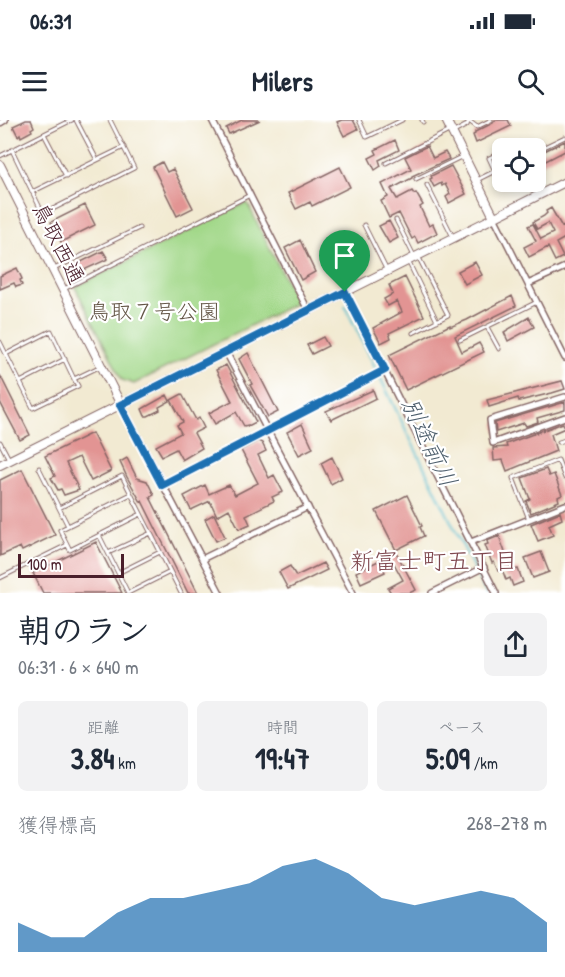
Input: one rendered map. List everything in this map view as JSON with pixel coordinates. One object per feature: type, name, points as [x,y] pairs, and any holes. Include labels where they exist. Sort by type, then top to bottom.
[{"type":"main road","points":[[446,120],[494,217]]},
{"type":"main road","name":"鳥取西通","points":[[0,165],[120,405]]},
{"type":"main road","points":[[0,465],[565,182]]},
{"type":"street","points":[[0,123],[5,120]]},
{"type":"street","points":[[212,120],[308,310]]},
{"type":"street","points":[[494,217],[565,358]]},
{"type":"street","points":[[528,284],[565,267]]},
{"type":"street","points":[[345,292],[496,593]]},
{"type":"street","points":[[226,352],[353,593]]},
{"type":"street","points":[[162,485],[385,370]]},
{"type":"street","points":[[565,397],[490,420],[493,443],[565,417]]},
{"type":"street","name":"鳥取西通","points":[[120,405],[220,593]]},
{"type":"street","points":[[471,542],[565,505]]},
{"type":"street","points":[[202,560],[308,507]]},
{"type":"street","points":[[432,593],[484,567]]},
{"type":"lane","points":[[0,156],[74,120],[97,160]]},
{"type":"lane","points":[[12,150],[43,214],[134,168],[110,120]]},
{"type":"lane","points":[[359,120],[367,136],[402,120]]},
{"type":"lane","points":[[386,163],[467,125],[469,120],[477,127],[491,120]]},
{"type":"lane","points":[[44,134],[66,176]]},
{"type":"lane","points":[[546,146],[565,136]]},
{"type":"lane","points":[[32,192],[124,147]]},
{"type":"lane","points":[[416,179],[464,155]]},
{"type":"lane","points":[[476,181],[492,173]]},
{"type":"lane","points":[[427,185],[453,237]]},
{"type":"lane","points":[[62,289],[250,195]]},
{"type":"lane","points":[[396,220],[413,257],[437,321]]},
{"type":"lane","points":[[364,225],[387,271]]},
{"type":"lane","points":[[52,269],[139,228]]},
{"type":"lane","points":[[413,257],[448,315],[413,333]]},
{"type":"lane","points":[[460,340],[537,302]]},
{"type":"lane","points":[[487,327],[499,349]]},
{"type":"lane","points":[[0,342],[6,354],[20,382],[33,408],[78,386],[51,331],[6,354]]},
{"type":"lane","points":[[20,382],[65,359]]},
{"type":"lane","points":[[74,379],[101,366]]},
{"type":"lane","points":[[559,442],[565,440]]},
{"type":"lane","points":[[0,441],[10,460]]},
{"type":"lane","points":[[529,519],[513,478],[558,460],[565,478]]},
{"type":"lane","points":[[39,468],[68,526]]},
{"type":"lane","points":[[59,508],[122,476],[180,592],[174,593]]},
{"type":"lane","points":[[131,494],[60,530],[67,545],[70,550],[141,514]]},
{"type":"lane","points":[[108,554],[151,533]]},
{"type":"lane","points":[[99,536],[128,593],[170,572]]},
{"type":"lane","points":[[0,578],[67,545]]},
{"type":"lane","points":[[118,573],[160,552]]},
{"type":"green space","name":"鳥取７号公園","points":[[247,202],[295,299],[294,304],[134,384],[122,380],[75,287]]},
{"type":"building","points":[[31,120],[34,127],[32,131],[21,137],[20,134],[18,136],[13,126]]},
{"type":"building","points":[[242,120],[260,120],[229,134],[226,128]]},
{"type":"building","points":[[353,120],[358,129],[344,136],[337,122]]},
{"type":"building","points":[[495,120],[508,120],[511,126],[476,143],[473,135],[475,132]]},
{"type":"building","points":[[395,140],[399,150],[379,160],[381,166],[375,170],[369,158],[377,154],[375,150]]},
{"type":"building","points":[[565,141],[565,151],[546,161],[546,150]]},
{"type":"building","points":[[427,146],[433,158],[445,152],[449,159],[412,176],[391,189],[397,199],[412,191],[416,193],[423,205],[420,207],[429,226],[433,224],[437,233],[418,243],[415,237],[412,239],[399,213],[389,218],[381,201],[388,197],[382,184],[411,169],[405,157]]},
{"type":"building","points":[[162,162],[167,172],[173,169],[193,208],[177,216],[153,167]]},
{"type":"building","points":[[451,166],[466,194],[449,203],[446,197],[450,194],[445,184],[442,186],[441,183],[434,187],[430,179],[431,176]]},
{"type":"building","points":[[340,167],[350,187],[312,206],[310,202],[296,209],[288,193]]},
{"type":"building","points":[[85,205],[95,225],[61,242],[51,222]]},
{"type":"building","points":[[551,208],[562,227],[565,226],[565,238],[556,243],[563,257],[555,261],[548,247],[529,257],[524,247],[536,241],[528,226],[533,224],[541,239],[553,233],[548,223],[537,229],[533,222],[544,216]]},
{"type":"building","points":[[389,221],[398,238],[389,243],[379,226]]},
{"type":"building","points":[[300,240],[315,272],[301,280],[285,248]]},
{"type":"building","points":[[103,251],[108,259],[77,273],[79,277],[71,281],[65,270]]},
{"type":"building","points":[[475,262],[482,275],[465,284],[458,271]]},
{"type":"building","points":[[17,268],[22,285],[16,287],[14,283],[0,289],[0,276]]},
{"type":"building","points":[[405,277],[424,316],[389,333],[391,338],[381,343],[373,328],[402,312],[397,301],[388,306],[384,299],[393,294],[389,285]]},
{"type":"building","points":[[512,296],[516,306],[455,336],[462,352],[479,343],[484,352],[406,390],[389,355],[450,325],[450,327],[467,320]]},
{"type":"building","points":[[529,317],[534,327],[508,341],[504,332]]},
{"type":"building","points":[[323,337],[328,346],[312,354],[307,345]]},
{"type":"building","points":[[248,353],[278,412],[268,417],[239,359]]},
{"type":"building","points":[[226,365],[256,422],[248,426],[244,426],[236,412],[215,424],[209,413],[232,401],[216,370]]},
{"type":"building","points":[[0,375],[30,435],[20,440],[0,402]]},
{"type":"building","points":[[562,381],[565,389],[519,401],[518,398],[489,407],[487,400]]},
{"type":"building","points":[[373,390],[376,398],[331,420],[326,411]]},
{"type":"building","points":[[182,394],[196,420],[199,418],[204,428],[194,433],[202,448],[182,460],[176,449],[162,456],[156,446],[181,433],[177,425],[183,422],[171,400]]},
{"type":"building","points":[[167,395],[170,401],[159,407],[160,410],[145,416],[142,409]]},
{"type":"building","points":[[565,402],[565,410],[537,418],[538,422],[526,426],[524,423],[496,432],[495,423]]},
{"type":"building","points":[[563,423],[565,428],[551,434],[556,451],[507,471],[503,460],[494,461],[493,448],[507,447],[506,444]]},
{"type":"building","points":[[302,424],[313,448],[299,455],[287,432]]},
{"type":"building","points":[[92,433],[111,471],[91,481],[79,457],[66,463],[79,490],[64,495],[51,478],[55,476],[45,456]]},
{"type":"building","points":[[258,441],[262,443],[266,451],[258,455],[269,478],[274,475],[283,492],[272,497],[274,501],[246,515],[250,524],[239,529],[229,509],[217,516],[210,501],[191,510],[184,496],[205,485],[209,494],[229,485],[235,495],[258,483],[241,450]]},
{"type":"building","points":[[332,457],[342,478],[331,484],[321,463]]},
{"type":"building","points":[[127,458],[137,478],[147,481],[154,495],[150,497],[198,593],[188,593],[120,462]]},
{"type":"building","points":[[22,469],[55,535],[22,551],[20,547],[0,556],[0,480]]},
{"type":"building","points":[[546,469],[549,476],[554,474],[562,495],[558,497],[559,501],[531,513],[526,501],[530,499],[522,478]]},
{"type":"building","points":[[407,495],[422,526],[420,527],[424,536],[396,550],[376,511]]},
{"type":"building","points":[[560,512],[562,519],[549,525],[553,535],[538,541],[531,524]]},
{"type":"building","points":[[214,514],[225,537],[216,541],[205,519]]},
{"type":"building","points":[[499,536],[512,571],[518,569],[523,582],[513,586],[510,578],[506,580],[502,569],[498,571],[494,562],[492,563],[485,545],[488,544],[487,541]]},
{"type":"building","points":[[96,542],[122,593],[43,593],[33,573]]},
{"type":"building","points":[[396,552],[416,590],[409,593],[391,593],[388,588],[403,580],[393,562],[383,567],[385,572],[361,583],[356,572]]},
{"type":"building","points":[[541,552],[549,572],[533,578],[525,558]]},
{"type":"building","points":[[323,563],[327,570],[288,589],[279,572],[290,566],[296,576]]},
{"type":"waterway","name":"別途前川","points":[[345,306],[486,593]]},
{"type":"district","name":"新富士町五丁目","points":[[434,560]]},
{"type":"route","points":[[345,292],[385,370],[162,485],[120,405],[345,292]]}]
